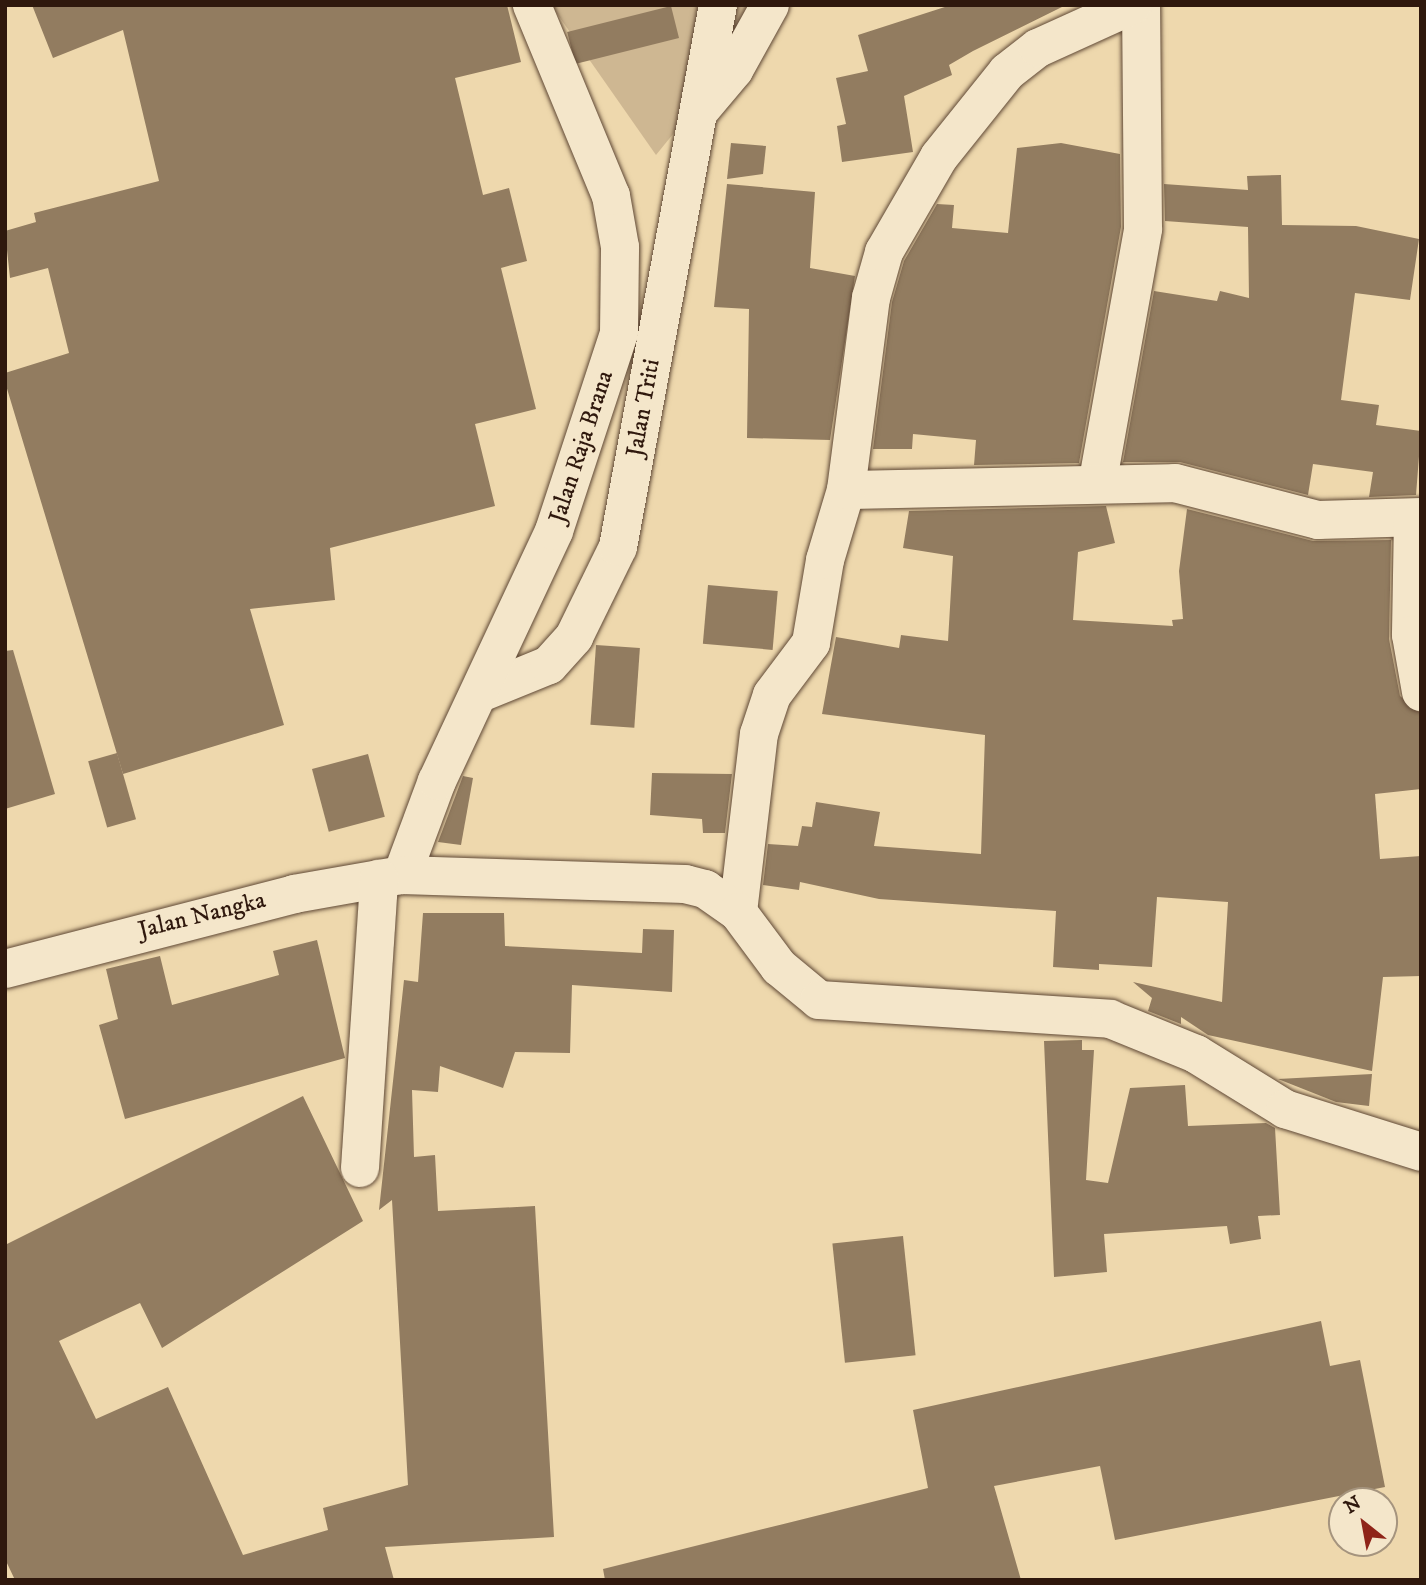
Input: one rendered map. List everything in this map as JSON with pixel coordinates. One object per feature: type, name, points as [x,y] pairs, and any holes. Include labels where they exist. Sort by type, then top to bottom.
[{"type":"street","name":"Jalan Raja Brana","points":[[360,1168],[391,877],[483,692],[554,531],[615,344],[623,293],[611,197],[532,5]]},
{"type":"street","name":"Jalan Triti","points":[[483,692],[549,665],[574,638],[618,547],[718,5]]},
{"type":"street","points":[[699,111],[734,71],[770,5]]},
{"type":"street","points":[[738,912],[759,734],[772,695],[811,643],[825,560],[846,490],[871,298],[903,210],[1007,72],[1038,48],[1133,5]]},
{"type":"street","points":[[1098,480],[1143,229],[1141,5]]},
{"type":"street","points":[[846,490],[1098,480],[1186,485],[1318,520],[1417,518],[1411,635],[1421,692]]},
{"type":"street","name":"Jalan Nangka","points":[[5,969],[294,894],[391,877],[684,884],[705,889],[738,912],[779,967],[819,1000],[1110,1019],[1196,1054],[1286,1109],[1421,1152]]},
{"type":"shaded area","points":[[551,5],[778,5],[656,155]]},
{"type":"building","points":[[32,5],[507,5],[521,62],[455,78],[483,195],[509,188],[527,261],[501,268],[536,409],[475,424],[495,506],[330,548],[335,600],[250,609],[284,725],[123,774],[5,382],[5,373],[69,353],[48,268],[10,278],[5,231],[36,222],[34,213],[159,181],[123,30],[53,58]]},
{"type":"building","points":[[951,5],[1066,5],[973,51],[949,65],[952,75],[904,96],[913,152],[842,162],[837,126],[846,124],[836,78],[868,71],[858,35]]},
{"type":"building","points":[[671,6],[679,38],[575,64],[567,32]]},
{"type":"building","points":[[731,143],[766,146],[763,174],[727,179]]},
{"type":"building","points":[[1061,143],[1120,154],[1121,227],[1079,463],[974,465],[976,440],[913,434],[912,449],[873,449],[892,302],[904,261],[937,204],[954,205],[952,228],[1008,233],[1017,148]]},
{"type":"building","points":[[1281,175],[1282,225],[1356,226],[1419,239],[1410,300],[1355,293],[1341,400],[1379,405],[1376,425],[1421,431],[1416,495],[1369,497],[1373,472],[1313,464],[1308,495],[1180,462],[1123,462],[1154,291],[1217,301],[1220,291],[1249,298],[1248,227],[1165,221],[1164,184],[1248,190],[1247,176]]},
{"type":"building","points":[[727,184],[815,192],[810,268],[855,276],[830,440],[747,438],[749,309],[714,307]]},
{"type":"building","points":[[1106,506],[1115,543],[1078,552],[1073,620],[1173,626],[1172,620],[1183,619],[1179,571],[1187,509],[1313,541],[1391,540],[1389,639],[1400,696],[1420,713],[1421,789],[1375,794],[1380,859],[1421,856],[1421,976],[1383,977],[1372,1071],[1208,1035],[1181,1017],[1181,1024],[1148,1011],[1152,998],[1133,982],[1222,1002],[1228,902],[1157,897],[1152,967],[1099,964],[1099,970],[1053,967],[1056,911],[879,899],[800,882],[799,890],[763,885],[768,844],[798,846],[802,826],[812,827],[816,802],[880,812],[874,846],[981,854],[985,735],[822,714],[836,637],[899,648],[901,635],[948,641],[953,556],[903,548],[909,511]]},
{"type":"building","points":[[708,585],[778,591],[773,650],[703,644]]},
{"type":"building","points":[[596,645],[640,648],[634,728],[590,725]]},
{"type":"building","points":[[13,650],[55,794],[5,809],[5,651]]},
{"type":"building","points":[[117,753],[136,819],[107,828],[88,761]]},
{"type":"building","points":[[368,754],[385,817],[329,832],[312,769]]},
{"type":"building","points":[[652,773],[732,774],[725,833],[703,833],[702,819],[650,815]]},
{"type":"building","points":[[463,776],[473,778],[461,845],[438,842]]},
{"type":"building","points":[[423,913],[504,913],[505,946],[642,953],[643,929],[674,930],[672,992],[572,985],[570,1053],[515,1052],[503,1088],[440,1066],[438,1092],[412,1090],[414,1157],[435,1155],[438,1211],[535,1206],[554,1537],[385,1547],[394,1580],[15,1580],[5,1559],[5,1245],[303,1096],[363,1221],[162,1348],[140,1303],[59,1341],[96,1419],[168,1387],[243,1555],[328,1530],[323,1508],[408,1485],[392,1200],[379,1210],[404,980],[418,982]]},
{"type":"building","points":[[317,940],[345,1058],[125,1119],[99,1025],[118,1019],[106,969],[160,956],[172,1005],[279,975],[273,951]]},
{"type":"building","points":[[1082,1040],[1082,1050],[1094,1050],[1086,1180],[1108,1183],[1130,1088],[1185,1085],[1188,1126],[1266,1123],[1275,1128],[1280,1215],[1258,1216],[1261,1239],[1230,1244],[1227,1226],[1104,1234],[1107,1272],[1054,1277],[1044,1041]]},
{"type":"building","points":[[1372,1074],[1369,1106],[1336,1102],[1278,1079]]},
{"type":"building","points":[[903,1236],[916,1355],[845,1363],[832,1243]]},
{"type":"building","points":[[1321,1321],[1330,1366],[1360,1360],[1385,1487],[1328,1487],[1328,1498],[1115,1540],[1100,1466],[994,1486],[1021,1580],[605,1580],[603,1569],[928,1488],[913,1410]]}]
